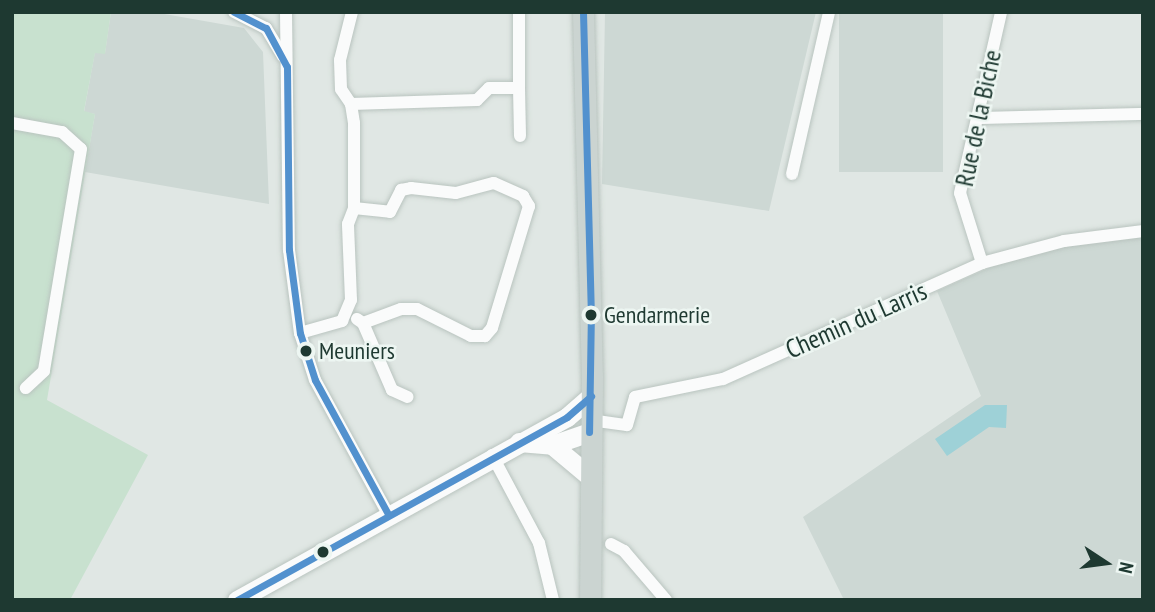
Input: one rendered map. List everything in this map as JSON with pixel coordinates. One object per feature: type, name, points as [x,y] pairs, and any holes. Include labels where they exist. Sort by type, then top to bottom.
[{"type":"main road","points":[[583,12],[592,396],[588,475],[590,600]]},
{"type":"street","points":[[237,12],[257,20],[273,35],[287,67]]},
{"type":"street","points":[[286,12],[289,250],[300,333],[315,380],[388,514]]},
{"type":"street","points":[[300,333],[342,321],[348,313],[348,224],[354,208],[351,104],[341,89],[340,60],[352,12]]},
{"type":"street","points":[[519,12],[520,136]]},
{"type":"street","points":[[792,174],[830,12]]},
{"type":"street","name":"Rue de la Biche","points":[[982,263],[960,193],[1000,12]]},
{"type":"street","points":[[351,104],[477,100],[489,88],[519,88]]},
{"type":"street","points":[[977,118],[1143,114]]},
{"type":"street","points":[[12,123],[62,132],[81,149],[44,371],[26,388]]},
{"type":"street","points":[[354,208],[390,212],[401,190],[411,188],[456,192],[494,183],[523,196],[529,206],[492,328],[485,336],[471,336],[417,309],[401,309],[363,323]]},
{"type":"street","name":"Chemin du Larris","points":[[589,426],[627,425],[635,397],[723,379],[982,263],[1064,241],[1143,231]]},
{"type":"street","points":[[348,313],[363,323],[392,390],[408,397]]},
{"type":"street","points":[[237,600],[492,455],[567,418],[592,396]]},
{"type":"street","points":[[567,418],[589,426]]},
{"type":"street","points":[[519,442],[552,445],[589,426]]},
{"type":"street","points":[[552,445],[588,475]]},
{"type":"street","points":[[492,455],[539,543],[553,600]]},
{"type":"street","points":[[611,544],[624,551],[666,600]]},
{"type":"shaded area","points":[[111,12],[153,12],[244,28],[263,52],[269,204],[85,172],[95,114],[84,112],[95,52],[105,53]]},
{"type":"shaded area","points":[[605,12],[816,12],[769,211],[602,184]]},
{"type":"shaded area","points":[[839,12],[943,12],[943,172],[839,172]]},
{"type":"shaded area","points":[[1143,236],[1143,600],[844,600],[803,517],[981,396],[937,291],[991,267],[1072,245]]},
{"type":"green space","points":[[12,12],[111,12],[105,54],[95,53],[84,111],[95,114],[47,400],[148,455],[70,600],[12,600]]},
{"type":"water","points":[[985,405],[1007,405],[1006,428],[989,427],[947,456],[935,439]]},
{"type":"transit line","points":[[234,12],[266,28],[287,67],[289,250],[300,333],[315,380],[388,514]]},
{"type":"transit line","points":[[583,12],[591,309],[589,432]]},
{"type":"transit line","points":[[237,600],[567,417],[591,396]]},
{"type":"place","name":"Gendarmerie","points":[[591,315]]},
{"type":"place","name":"Meuniers","points":[[306,351]]}]
